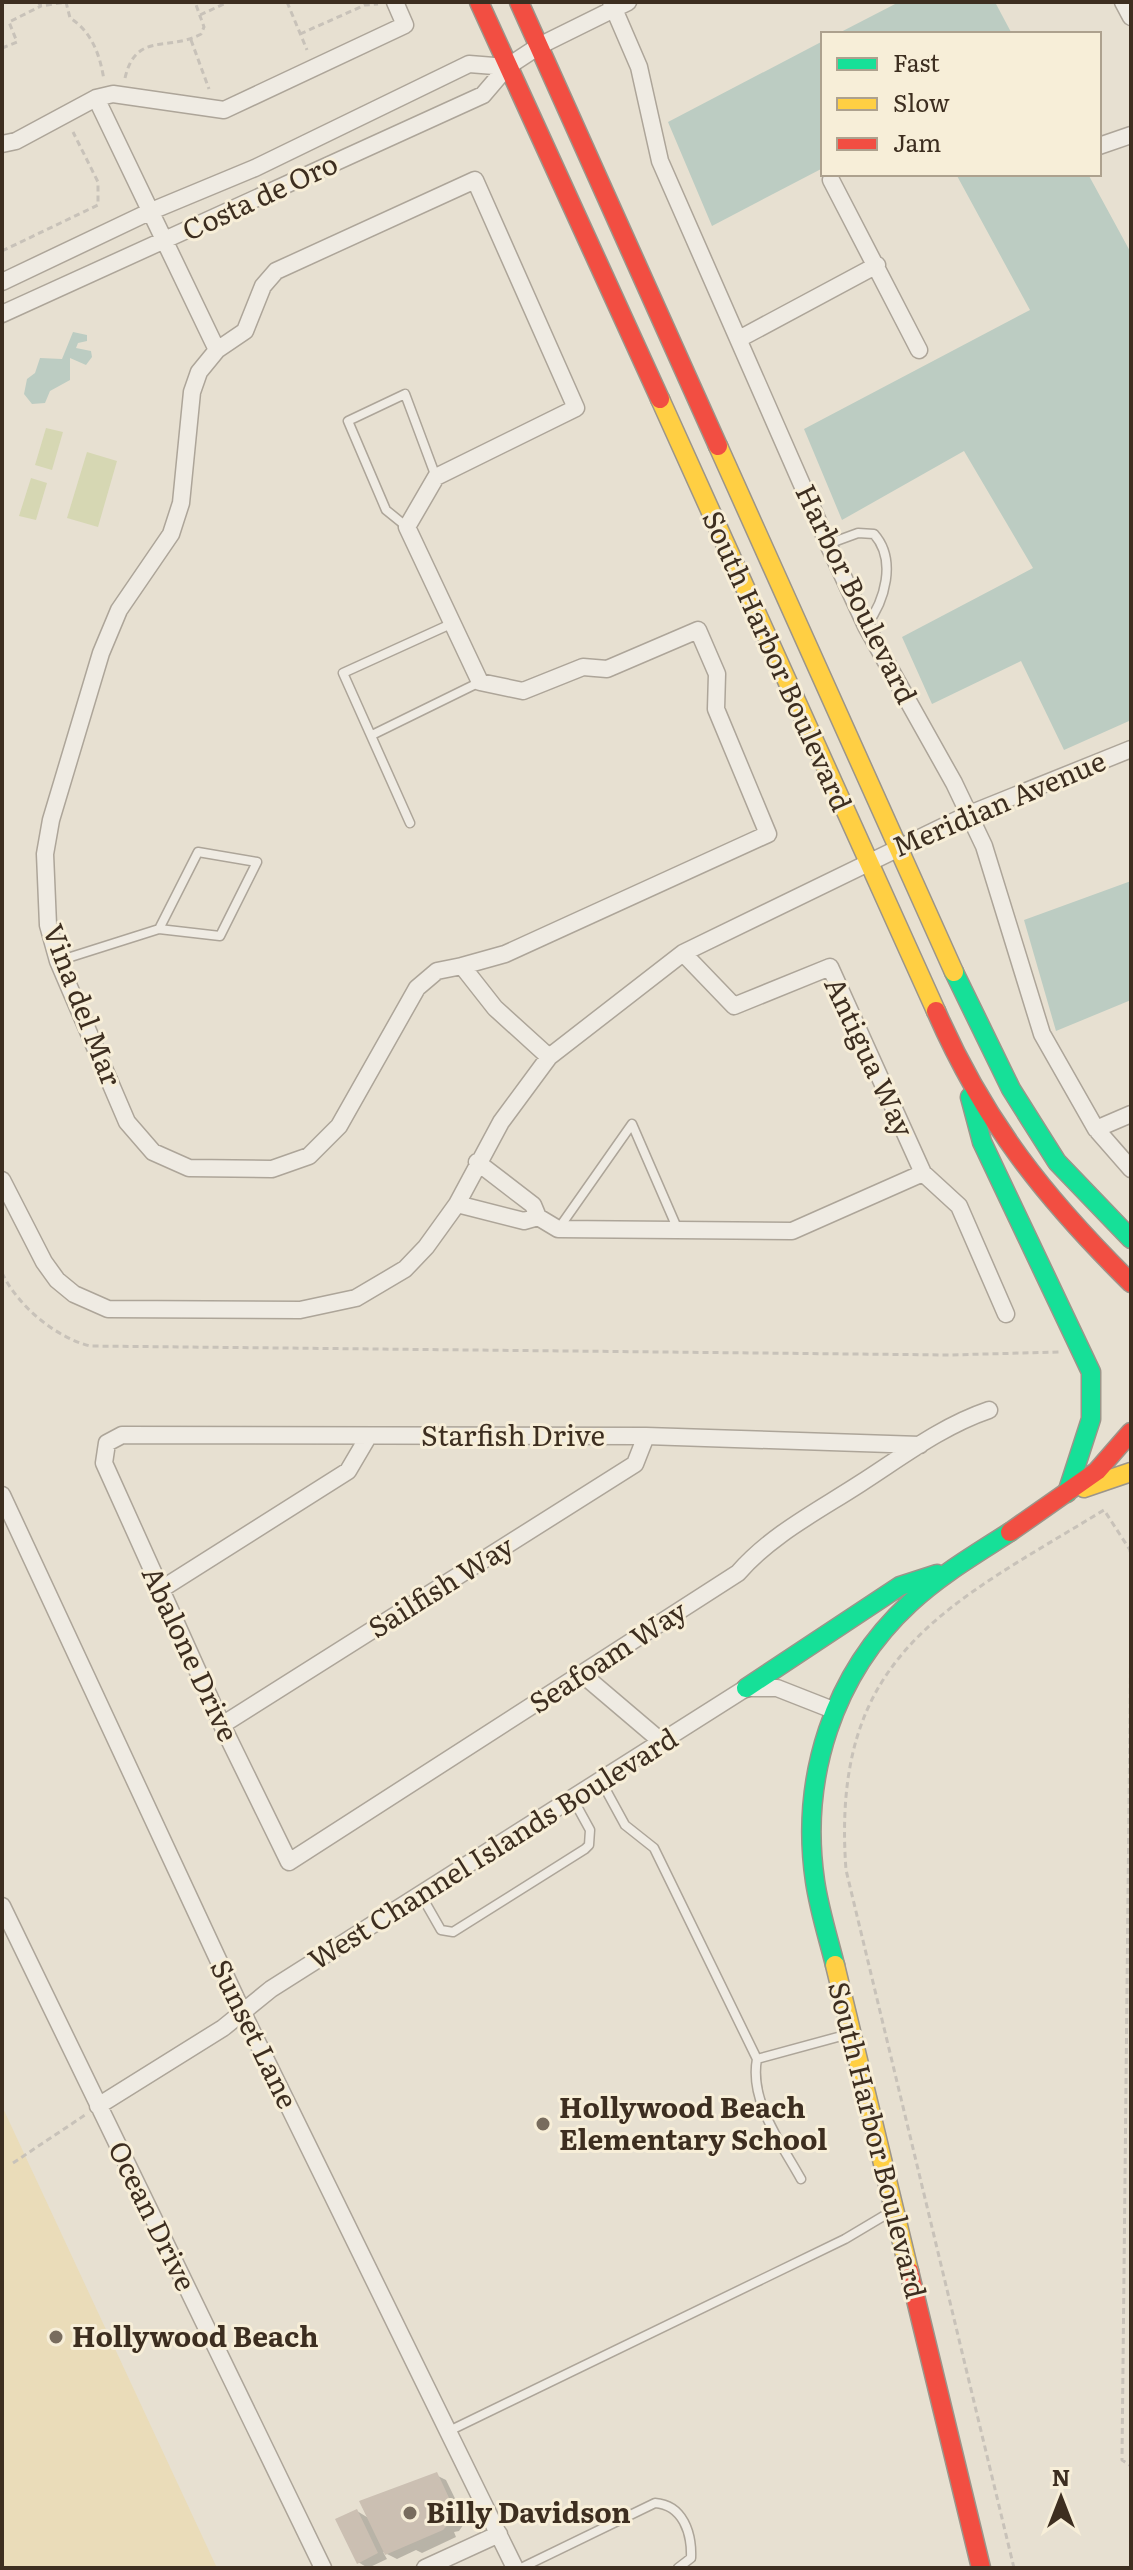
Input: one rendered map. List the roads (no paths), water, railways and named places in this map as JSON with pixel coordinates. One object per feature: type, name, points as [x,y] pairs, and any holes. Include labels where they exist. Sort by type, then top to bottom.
[{"type":"main road","name":"South Harbor Boulevard","points":[[479,2],[964,1075],[1041,1189],[1131,1283]]},
{"type":"main road","name":"South Harbor Boulevard","points":[[519,2],[967,1000],[1011,1089],[1057,1162],[1131,1239]]},
{"type":"main road","points":[[964,1075],[982,1142],[1082,1351],[1095,1393],[1092,1429],[1067,1493]]},
{"type":"main road","name":"West Channel Islands Boulevard","points":[[833,1710],[850,1675],[877,1636],[911,1602],[1067,1493],[1106,1462],[1131,1432]]},
{"type":"main road","points":[[1067,1493],[1131,1472]]},
{"type":"main road","name":"West Channel Islands Boulevard","points":[[746,1688],[900,1586],[959,1567]]},
{"type":"main road","name":"South Harbor Boulevard","points":[[833,1710],[811,1793],[810,1840],[815,1882],[981,2568]]},
{"type":"street","points":[[1123,2],[1131,17]]},
{"type":"street","points":[[2,144],[16,141],[108,96],[224,110],[405,25],[396,3]]},
{"type":"street","name":"Costa de Oro","points":[[2,314],[483,95],[507,67],[539,46],[618,4]]},
{"type":"street","name":"Harbor Boulevard","points":[[618,4],[639,67],[660,161],[866,626],[954,783],[984,846],[1042,1034],[1096,1129],[1131,1169]]},
{"type":"street","name":"Costa de Oro","points":[[2,282],[149,212],[255,168],[469,64],[507,67]]},
{"type":"street","points":[[108,96],[149,212],[217,350]]},
{"type":"street","points":[[1101,145],[1131,135]]},
{"type":"street","name":"Vina del Mar","points":[[436,477],[576,408],[475,180],[276,271],[263,286],[245,331],[217,350],[199,372],[192,392],[181,503],[171,534],[119,610],[101,653],[51,820],[44,890],[48,925],[58,961],[137,1137],[172,1163],[204,1169],[272,1169],[290,1165],[318,1149],[339,1126],[417,988],[437,971],[505,954],[768,834],[716,709],[717,674],[698,630],[607,669],[583,667],[523,691],[480,682]]},
{"type":"street","points":[[831,180],[919,350]]},
{"type":"street","points":[[739,339],[877,265]]},
{"type":"street","points":[[436,477],[407,527],[480,682]]},
{"type":"street","name":"Meridian Avenue","points":[[2,1180],[44,1262],[57,1280],[82,1298],[108,1309],[300,1310],[341,1303],[380,1286],[405,1269],[457,1204],[501,1122],[549,1057],[683,953],[967,815],[1131,749]]},
{"type":"street","name":"Antigua Way","points":[[683,953],[734,1006],[830,967],[923,1173],[959,1206],[1006,1314]]},
{"type":"street","points":[[462,966],[495,1008],[549,1057]]},
{"type":"street","points":[[1096,1129],[1131,1114]]},
{"type":"street","points":[[457,1204],[524,1221],[538,1217],[533,1205],[477,1162]]},
{"type":"street","name":"Antigua Way","points":[[538,1217],[558,1229],[792,1231],[923,1173]]},
{"type":"street","points":[[509,1217],[521,1196]]},
{"type":"street","name":"Seafoam Way","points":[[289,1862],[738,1573],[760,1547],[957,1421],[989,1410]]},
{"type":"street","name":"Starfish Drive","points":[[107,1443],[122,1435],[646,1436],[920,1445]]},
{"type":"street","name":"Sailfish Way","points":[[222,1725],[635,1464],[646,1436]]},
{"type":"street","points":[[160,1590],[348,1471],[368,1437]]},
{"type":"street","name":"Abalone Drive","points":[[107,1443],[104,1463],[222,1725],[289,1862]]},
{"type":"street","name":"Sunset Lane","points":[[2,1495],[242,2011],[518,2568]]},
{"type":"street","points":[[582,1674],[662,1742]]},
{"type":"street","points":[[746,1688],[777,1688],[833,1710]]},
{"type":"street","name":"West Channel Islands Boulevard","points":[[98,2106],[746,1688]]},
{"type":"street","name":"Ocean Drive","points":[[2,1906],[323,2568]]},
{"type":"street","points":[[425,2568],[499,2534]]},
{"type":"lane","points":[[407,527],[386,510],[348,421],[405,394],[436,477]]},
{"type":"lane","points":[[828,544],[858,533],[874,534],[884,545],[887,573],[879,609],[866,626]]},
{"type":"lane","points":[[410,823],[343,673],[453,623]]},
{"type":"lane","points":[[372,735],[480,682]]},
{"type":"lane","points":[[58,961],[159,929],[220,936],[257,862],[198,852],[159,929]]},
{"type":"lane","points":[[558,1229],[632,1124],[678,1232]]},
{"type":"lane","points":[[601,1781],[625,1825],[654,1848],[757,2059],[752,2081],[771,2126],[801,2179]]},
{"type":"lane","points":[[421,1895],[441,1930],[453,1932],[589,1845],[590,1830],[573,1799]]},
{"type":"lane","points":[[757,2059],[850,2034]]},
{"type":"lane","points":[[449,2431],[845,2239],[894,2210]]},
{"type":"lane","points":[[518,2568],[655,2503],[669,2504],[681,2516],[691,2544],[691,2558],[678,2568]]},
{"type":"place","name":"Hollywood Beach Elementary School","points":[[543,2124]]},
{"type":"place","name":"Hollywood Beach","points":[[56,2337]]},
{"type":"place","name":"Billy Davidson","points":[[410,2513]]}]
